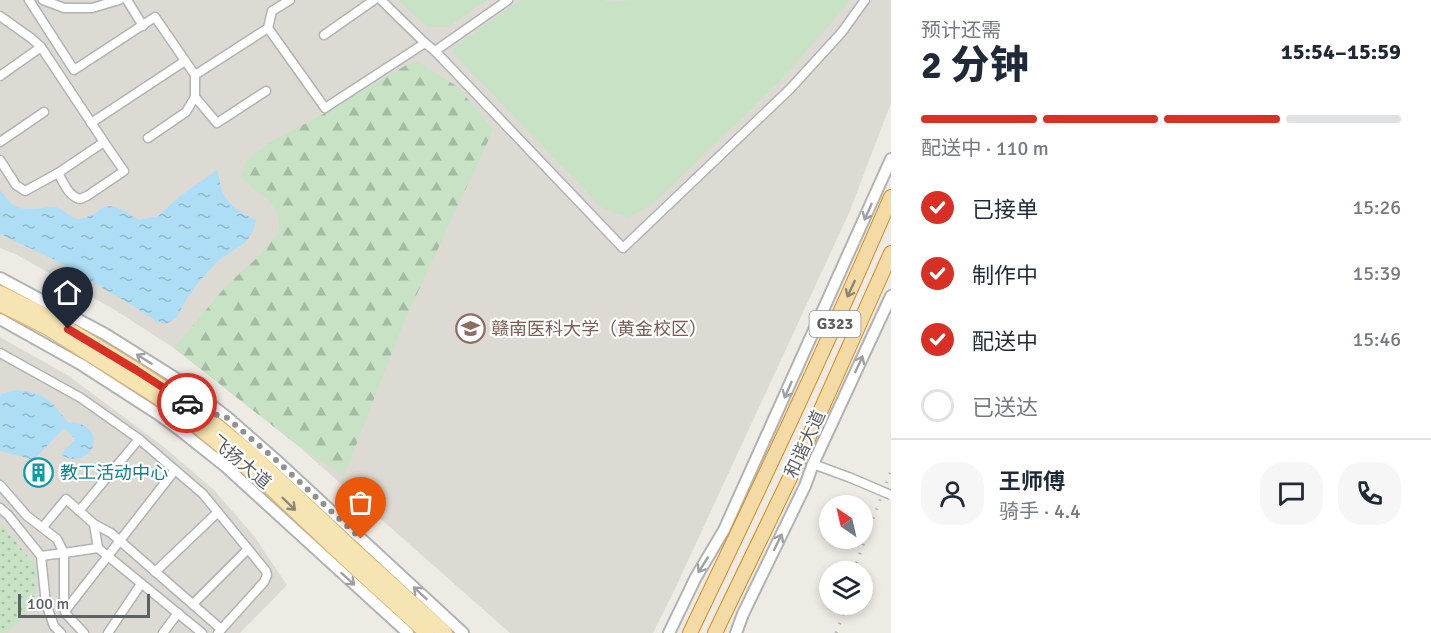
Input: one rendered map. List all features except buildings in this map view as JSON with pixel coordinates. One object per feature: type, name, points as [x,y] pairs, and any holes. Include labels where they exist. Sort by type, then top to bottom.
[{"type":"highway","name":"和谐大道","points":[[690,633],[777,451],[858,275],[891,197]]},
{"type":"highway","name":"和谐大道","points":[[715,633],[799,459],[891,253]]},
{"type":"main road","name":"飞扬大道","points":[[0,293],[52,319],[197,410],[256,458],[445,633]]},
{"type":"main road","name":"飞扬大道","points":[[0,304],[48,328],[189,419],[267,484],[427,633]]},
{"type":"street","points":[[28,0],[74,70],[155,17],[195,75],[195,97],[186,112],[148,138]]},
{"type":"street","points":[[43,0],[64,8],[92,8],[119,0]]},
{"type":"street","points":[[127,0],[143,26]]},
{"type":"street","points":[[195,75],[268,28],[272,11],[290,0]]},
{"type":"street","points":[[324,35],[374,0]]},
{"type":"street","points":[[381,0],[435,51],[623,248],[790,88],[842,32],[865,0]]},
{"type":"street","points":[[435,51],[508,0]]},
{"type":"street","points":[[0,16],[41,47],[124,171],[80,199],[70,193],[58,173]]},
{"type":"street","points":[[268,28],[325,108],[425,43]]},
{"type":"street","points":[[0,76],[41,47]]},
{"type":"street","points":[[91,123],[185,61]]},
{"type":"street","points":[[195,97],[217,123],[266,91]]},
{"type":"street","points":[[0,142],[44,112]]},
{"type":"street","points":[[0,160],[16,185],[25,191],[58,173],[104,142]]},
{"type":"street","points":[[669,633],[696,577],[724,530],[891,159]]},
{"type":"street","points":[[0,278],[105,334],[180,381],[276,460],[463,633]]},
{"type":"street","points":[[736,633],[891,296]]},
{"type":"street","points":[[0,319],[82,365],[174,426],[225,466],[408,633]]},
{"type":"street","points":[[105,334],[136,370]]},
{"type":"street","points":[[0,354],[81,398],[139,439],[203,494],[267,575],[264,582],[219,631],[193,604],[120,540],[94,524],[66,499],[43,527]]},
{"type":"street","points":[[150,392],[174,426]]},
{"type":"street","points":[[197,410],[226,417]]},
{"type":"street","points":[[79,511],[139,439]]},
{"type":"street","points":[[276,460],[298,498]]},
{"type":"street","points":[[813,464],[891,495]]},
{"type":"street","points":[[225,466],[267,484]]},
{"type":"street","points":[[65,611],[175,470]]},
{"type":"street","points":[[0,485],[27,516],[57,539],[64,553],[65,611],[84,633]]},
{"type":"street","points":[[0,508],[41,556],[46,604],[54,626],[61,633]]},
{"type":"street","points":[[155,572],[218,512]]},
{"type":"street","points":[[94,524],[98,548],[202,633]]},
{"type":"street","points":[[41,556],[98,548]]},
{"type":"street","points":[[193,604],[248,549]]},
{"type":"street","points":[[108,633],[141,584]]},
{"type":"street","points":[[163,633],[178,613]]},
{"type":"shaded area","name":"赣南医科大学（黄金校区）","points":[[0,0],[891,0],[891,103],[849,213],[653,633],[510,633],[297,445],[174,348],[115,310],[17,255],[0,248]]},
{"type":"shaded area","points":[[0,337],[69,376],[164,447],[214,490],[254,536],[287,585],[240,633],[0,633]]},
{"type":"green space","points":[[399,0],[487,0],[448,27],[427,27]]},
{"type":"green space","points":[[521,0],[603,0],[612,2],[633,0],[849,0],[782,79],[652,205],[629,217],[601,207],[454,54],[454,47]]},
{"type":"green space","points":[[415,60],[458,87],[493,130],[404,322],[344,476],[297,445],[174,348],[227,285],[259,256],[279,232],[278,217],[272,205],[242,178],[245,162],[267,144]]},
{"type":"green space","points":[[3,526],[37,568],[35,604],[7,633],[0,633],[0,528]]},
{"type":"water","points":[[217,170],[224,195],[232,205],[256,220],[253,231],[246,242],[218,261],[187,298],[177,317],[166,324],[158,322],[53,259],[0,234],[0,190],[9,202],[18,207],[36,209],[55,207],[73,218],[82,219],[104,207],[113,206],[139,220],[158,216],[180,196]]},
{"type":"water","points":[[17,390],[42,396],[52,403],[68,422],[80,423],[89,429],[94,440],[87,455],[75,459],[60,455],[75,439],[64,428],[34,460],[0,451],[0,397],[1,394]]},
{"type":"railway","points":[[857,561],[891,471]]},
{"type":"railway","points":[[836,633],[843,615]]},
{"type":"way so far","points":[[187,403],[197,410],[226,417],[361,539]]},
{"type":"place","name":"赣南医科大学（黄金校区）","points":[[470,329]]},
{"type":"place","name":"教工活动中心","points":[[39,473]]},
{"type":"route","points":[[68,329],[187,403]]}]
